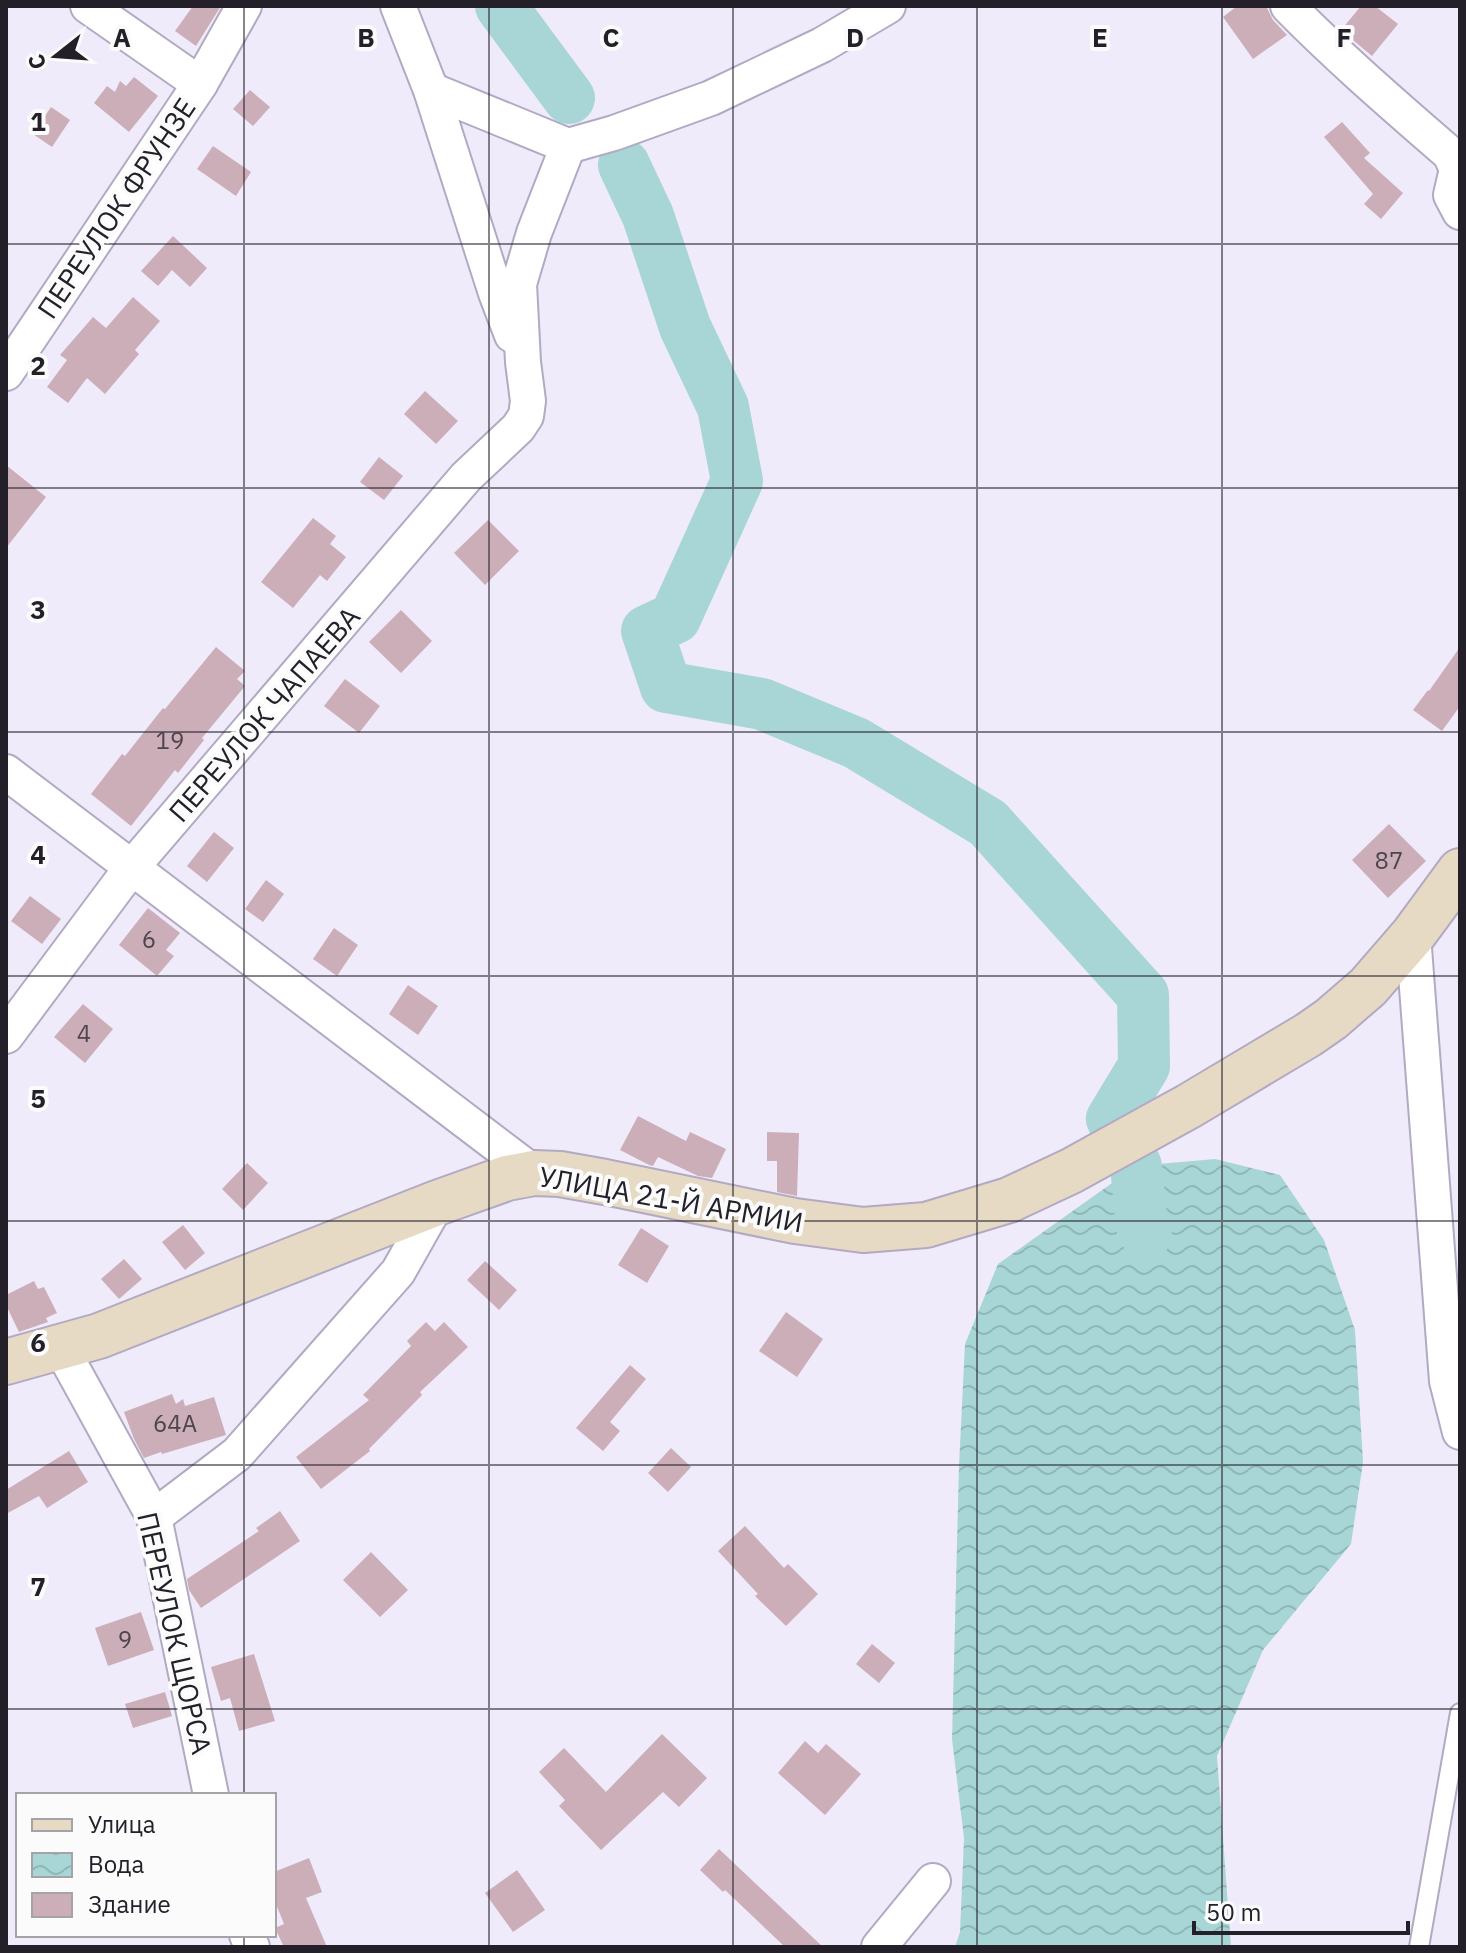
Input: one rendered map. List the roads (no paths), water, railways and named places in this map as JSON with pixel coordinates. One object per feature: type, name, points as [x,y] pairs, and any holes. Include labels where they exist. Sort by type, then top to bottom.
[{"type":"main road","name":"УЛИЦА 21-Й АРМИИ","points":[[6,1362],[61,1348],[143,1320],[437,1203],[507,1178],[534,1173],[560,1174],[795,1221],[863,1230],[926,1225],[1009,1200],[1071,1171],[1189,1106],[1331,1019],[1368,987],[1413,935],[1460,871]]},
{"type":"street","name":"ПЕРЕУЛОК ФРУНЗЕ","points":[[88,6],[200,84]]},
{"type":"street","name":"ПЕРЕУЛОК ФРУНЗЕ","points":[[6,373],[200,84],[244,6]]},
{"type":"street","points":[[398,6],[431,90],[496,293],[523,362]]},
{"type":"street","points":[[431,90],[568,146],[711,98],[822,45],[888,6]]},
{"type":"street","points":[[1288,6],[1450,154],[1457,169],[1451,195],[1460,212]]},
{"type":"street","points":[[523,362],[519,284],[544,206],[568,146]]},
{"type":"street","name":"ПЕРЕУЛОК ЧАПАЕВА","points":[[6,1036],[132,867],[466,477],[518,428],[526,416],[528,401],[523,362]]},
{"type":"street","points":[[6,772],[534,1173]]},
{"type":"street","points":[[1413,935],[1447,1381],[1460,1432]]},
{"type":"street","points":[[154,1517],[237,1454],[398,1272],[437,1203]]},
{"type":"street","name":"ПЕРЕУЛОК ЩОРСА","points":[[61,1348],[154,1517],[211,1793]]},
{"type":"street","points":[[879,1947],[933,1881]]},
{"type":"lane","points":[[1419,1947],[1460,1713]]},
{"type":"water","points":[[1215,1159],[1280,1175],[1324,1240],[1355,1330],[1363,1462],[1351,1544],[1263,1650],[1217,1756],[1231,1947],[955,1947],[960,1932],[964,1838],[952,1739],[965,1344],[998,1264],[1136,1166]]},
{"type":"waterway","points":[[501,6],[569,98]]},
{"type":"waterway","points":[[624,165],[648,216],[685,327],[723,407],[737,481],[675,618],[647,631],[666,687],[762,704],[856,743],[988,823],[1143,995],[1144,1066],[1112,1119],[1136,1166],[1142,1226],[1146,1234]]}]
